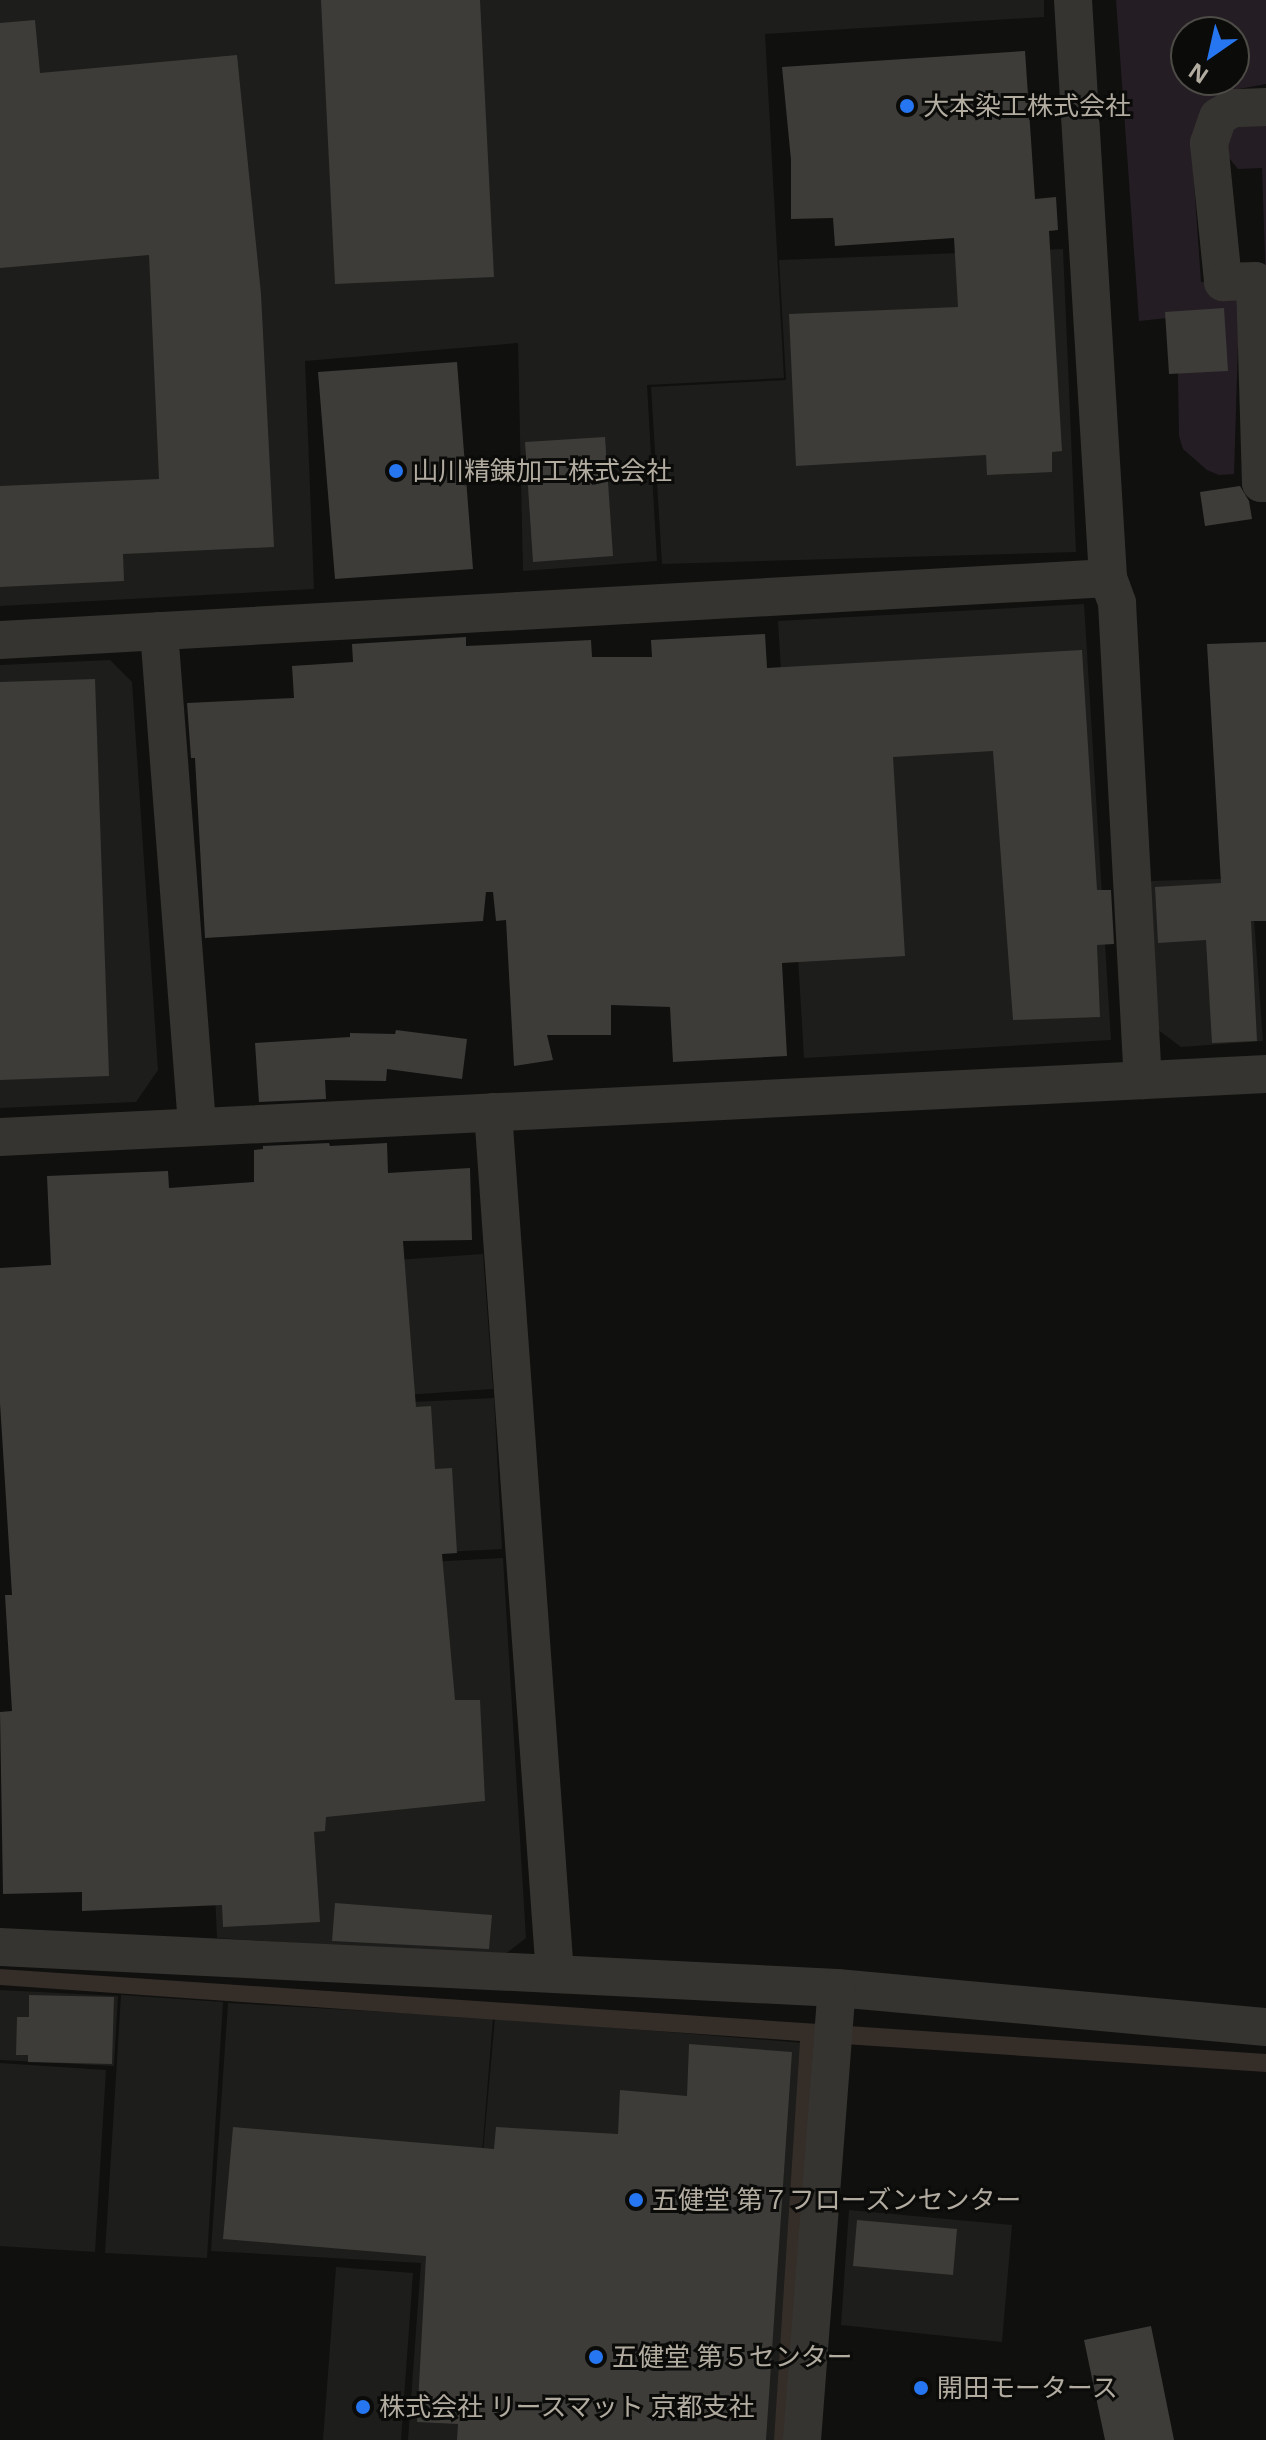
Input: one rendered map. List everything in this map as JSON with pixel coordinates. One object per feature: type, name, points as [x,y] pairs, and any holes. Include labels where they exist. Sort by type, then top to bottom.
[{"type":"street","points":[[1073,0],[1108,578],[1117,603],[1143,1080]]},
{"type":"street","points":[[1266,107],[1233,108],[1218,117],[1209,143],[1223,282],[1255,281],[1261,483],[1266,483]]},
{"type":"street","points":[[0,640],[1108,578]]},
{"type":"street","points":[[159,631],[197,1127]]},
{"type":"street","points":[[0,1137],[1266,1074]]},
{"type":"street","points":[[493,1112],[555,1974]]},
{"type":"street","points":[[0,1947],[555,1974],[1266,2027]]},
{"type":"street","points":[[802,2440],[837,1997]]},
{"type":"shaded area","points":[[0,0],[1044,0],[1044,17],[765,34],[784,378],[647,385],[657,561],[523,571],[518,343],[305,361],[314,589],[0,606]]},
{"type":"shaded area","points":[[1116,0],[1266,0],[1266,84],[1250,87],[1250,16],[1170,16],[1170,96],[1228,96],[1191,140],[1201,282],[1240,278],[1234,474],[1219,475],[1207,470],[1183,449],[1179,436],[1177,317],[1139,321]]},
{"type":"shaded area","points":[[1266,122],[1266,287],[1262,168],[1238,169],[1225,153],[1233,129],[1242,123]]},
{"type":"shaded area","points":[[1063,249],[1076,552],[662,564],[651,387],[786,380],[779,260]]},
{"type":"shaded area","points":[[1084,604],[1111,1040],[804,1058],[778,621]]},
{"type":"shaded area","points":[[110,660],[132,682],[158,1070],[136,1102],[0,1108],[0,665]]},
{"type":"shaded area","points":[[1251,878],[1263,1041],[1181,1047],[1157,1029],[1150,881]]},
{"type":"shaded area","points":[[483,1254],[493,1389],[201,1409],[192,1274]]},
{"type":"shaded area","points":[[494,1398],[502,1549],[198,1565],[189,1413]]},
{"type":"shaded area","points":[[503,1558],[526,1938],[503,1956],[217,1938],[201,1574]]},
{"type":"shaded area","points":[[0,1969],[1266,2054],[1266,2072],[814,2042],[787,2440],[774,2440],[800,2041],[0,1985]]},
{"type":"shaded area","points":[[0,1990],[118,1996],[114,2066],[0,2060]]},
{"type":"shaded area","points":[[121,1995],[223,2002],[207,2258],[105,2253]]},
{"type":"shaded area","points":[[228,2003],[493,2018],[473,2265],[495,2018],[804,2043],[777,2440],[408,2440],[421,2263],[211,2251]]},
{"type":"shaded area","points":[[0,2063],[106,2070],[95,2252],[0,2246]]},
{"type":"shaded area","points":[[849,2210],[1012,2225],[1002,2342],[841,2325]]},
{"type":"shaded area","points":[[336,2267],[413,2273],[401,2440],[323,2440]]},
{"type":"building","points":[[321,0],[480,0],[494,277],[335,284]]},
{"type":"building","points":[[35,20],[40,73],[237,55],[261,294],[274,547],[123,554],[124,581],[0,587],[0,486],[159,479],[149,255],[0,268],[0,23]]},
{"type":"building","points":[[1025,51],[1035,199],[1056,197],[1058,230],[1049,231],[1062,451],[1052,452],[1052,472],[987,475],[986,455],[796,466],[789,314],[958,307],[954,238],[835,246],[833,218],[791,219],[791,160],[782,67]]},
{"type":"building","points":[[1224,308],[1228,371],[1169,374],[1165,312]]},
{"type":"building","name":"山川精錬加工株式会社","points":[[457,362],[473,569],[335,579],[318,372]]},
{"type":"building","points":[[605,437],[613,556],[533,562],[525,442]]},
{"type":"building","points":[[1240,486],[1249,501],[1252,519],[1205,526],[1200,492]]},
{"type":"building","points":[[765,634],[767,668],[1082,650],[1097,890],[1111,890],[1114,944],[1097,945],[1100,1017],[1013,1020],[993,751],[893,757],[905,956],[782,963],[787,1056],[673,1062],[670,1007],[611,1005],[611,1035],[547,1035],[553,1060],[514,1066],[506,920],[496,921],[493,892],[486,892],[483,921],[205,938],[195,758],[191,758],[187,703],[294,698],[292,666],[353,662],[352,644],[466,637],[466,646],[591,640],[592,657],[652,657],[651,640]]},
{"type":"building","points":[[1266,642],[1266,921],[1251,921],[1257,1041],[1212,1043],[1206,940],[1158,943],[1155,887],[1221,883],[1207,644]]},
{"type":"building","points":[[95,679],[109,1076],[0,1080],[0,682]]},
{"type":"building","points":[[396,1030],[467,1039],[462,1079],[387,1069],[386,1081],[325,1080],[326,1099],[259,1102],[255,1043],[350,1037],[350,1033],[395,1034]]},
{"type":"building","points":[[329,1143],[330,1146],[387,1143],[388,1173],[470,1168],[472,1240],[403,1241],[416,1407],[431,1406],[435,1469],[452,1468],[457,1553],[442,1554],[455,1700],[480,1700],[485,1801],[326,1817],[325,1831],[314,1832],[320,1922],[223,1927],[222,1905],[82,1911],[82,1892],[3,1894],[0,1712],[12,1711],[5,1595],[12,1595],[0,1403],[0,1268],[51,1265],[47,1176],[168,1171],[169,1188],[254,1182],[254,1150],[263,1149],[263,1146]]},
{"type":"building","points":[[335,1903],[492,1915],[489,1949],[332,1941]]},
{"type":"building","points":[[29,1995],[114,1997],[112,2064],[28,2062],[28,2055],[16,2055],[17,2017],[29,2017]]},
{"type":"building","points":[[689,2044],[792,2052],[766,2440],[457,2440],[458,2424],[417,2422],[426,2256],[223,2239],[233,2127],[494,2149],[496,2127],[618,2134],[620,2090],[687,2096]]},
{"type":"building","points":[[857,2220],[957,2229],[953,2275],[853,2266]]},
{"type":"building","points":[[1151,2326],[1174,2440],[1105,2440],[1084,2340]]},
{"type":"place","name":"大本染工株式会社","points":[[907,106]]},
{"type":"place","name":"山川精錬加工株式会社","points":[[396,471]]},
{"type":"place","name":"五健堂 第７フローズンセンター","points":[[636,2200]]},
{"type":"place","name":"五健堂 第５センター","points":[[596,2357]]},
{"type":"place","name":"開田モータース","points":[[921,2388]]},
{"type":"place","name":"株式会社 リースマット 京都支社","points":[[363,2407]]}]
